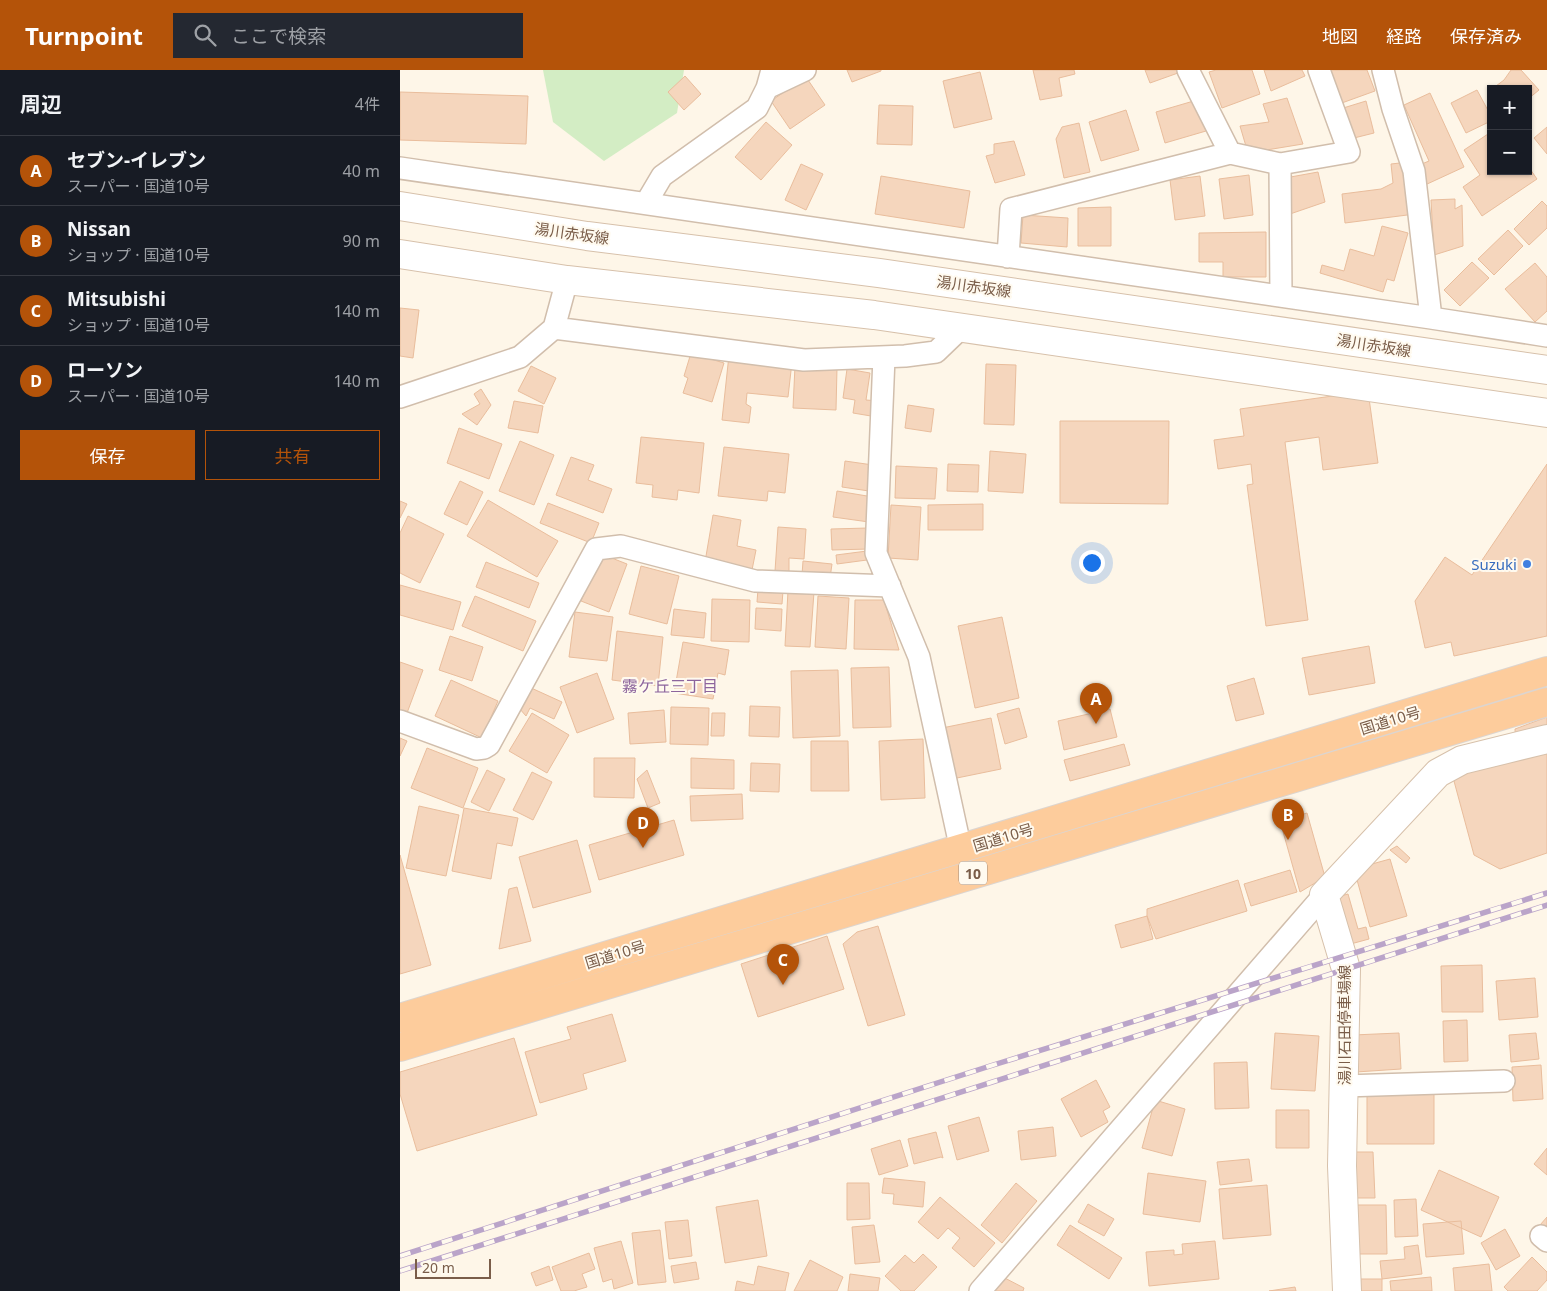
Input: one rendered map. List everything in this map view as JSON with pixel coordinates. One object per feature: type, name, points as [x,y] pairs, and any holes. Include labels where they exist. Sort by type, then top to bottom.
[{"type":"highway","name":"国道10号","points":[[400,1018],[961,850],[1547,671]]},
{"type":"highway","name":"国道10号","points":[[400,1047],[1547,702]]},
{"type":"main road","name":"湯川赤坂線","points":[[400,206],[587,236],[888,274],[1547,370]]},
{"type":"main road","points":[[400,254],[567,280],[874,315],[1547,413]]},
{"type":"main road","points":[[1324,894],[1438,773],[1462,760],[1547,739]]},
{"type":"main road","name":"湯川石田停車場線","points":[[1324,894],[1346,969],[1342,1166],[1347,1291]]},
{"type":"street","points":[[646,203],[662,176],[757,108],[770,79],[805,70]]},
{"type":"street","points":[[1188,70],[1230,153]]},
{"type":"street","points":[[1008,256],[1011,209],[1230,153],[1280,164],[1349,152],[1319,70]]},
{"type":"street","points":[[1383,70],[1393,109],[1414,171],[1431,318]]},
{"type":"street","points":[[1280,164],[1281,296]]},
{"type":"street","points":[[400,168],[1547,336]]},
{"type":"street","points":[[400,397],[520,357],[554,328],[567,280]]},
{"type":"street","points":[[554,328],[804,360],[884,357],[936,352],[961,328]]},
{"type":"street","points":[[884,357],[876,553],[919,657],[961,850]]},
{"type":"street","points":[[400,722],[476,748],[484,748],[489,745],[596,549],[621,546],[755,581],[890,586]]},
{"type":"street","points":[[980,1291],[1324,894]]},
{"type":"street","points":[[1344,1086],[1504,1081]]},
{"type":"green space","points":[[543,70],[684,70],[677,113],[604,161],[553,122]]},
{"type":"building","points":[[847,70],[881,70],[881,71],[852,82]]},
{"type":"building","points":[[1033,70],[1074,70],[1075,74],[1059,78],[1062,96],[1040,100]]},
{"type":"building","points":[[1145,70],[1177,70],[1178,73],[1150,83]]},
{"type":"building","points":[[1216,70],[1252,70],[1260,94],[1222,108],[1209,72]]},
{"type":"building","points":[[1264,70],[1302,70],[1305,76],[1271,91]]},
{"type":"building","points":[[1328,70],[1367,70],[1375,91],[1339,104]]},
{"type":"building","points":[[1511,70],[1521,70],[1539,90],[1532,96],[1532,85],[1497,85],[1504,80]]},
{"type":"building","points":[[980,72],[992,119],[954,128],[943,81]]},
{"type":"building","points":[[685,76],[701,94],[684,110],[668,92]]},
{"type":"building","points":[[806,77],[825,105],[790,129],[771,101]]},
{"type":"building","points":[[1477,90],[1487,109],[1487,123],[1466,133],[1451,103]]},
{"type":"building","points":[[400,92],[528,96],[526,144],[400,140]]},
{"type":"building","points":[[1430,93],[1464,167],[1425,185],[1417,166],[1429,161],[1404,105]]},
{"type":"building","points":[[1287,98],[1303,144],[1248,153],[1240,126],[1269,122],[1263,104]]},
{"type":"building","points":[[1197,100],[1206,131],[1165,143],[1156,112]]},
{"type":"building","points":[[1366,101],[1374,133],[1350,139],[1340,109]]},
{"type":"building","points":[[879,105],[913,106],[912,145],[877,144]]},
{"type":"building","points":[[1126,110],[1139,150],[1101,161],[1089,122]]},
{"type":"building","points":[[766,122],[792,145],[761,180],[735,157]]},
{"type":"building","points":[[1079,123],[1090,172],[1064,178],[1056,139],[1062,127]]},
{"type":"building","points":[[1547,127],[1547,154],[1534,138]]},
{"type":"building","points":[[1487,135],[1487,175],[1532,175],[1532,172],[1537,179],[1482,216],[1463,187],[1480,175],[1464,150]]},
{"type":"building","points":[[1014,141],[1025,175],[995,183],[986,156],[994,154],[994,144]]},
{"type":"building","points":[[1409,162],[1415,214],[1345,223],[1342,194],[1381,189],[1393,183],[1391,164]]},
{"type":"building","points":[[801,164],[823,174],[806,210],[785,200]]},
{"type":"building","points":[[1318,172],[1325,202],[1290,214],[1285,178]]},
{"type":"building","points":[[1249,175],[1253,215],[1224,219],[1219,179]]},
{"type":"building","points":[[881,176],[970,191],[964,228],[875,214]]},
{"type":"building","points":[[1200,176],[1205,216],[1175,220],[1170,180]]},
{"type":"building","points":[[1455,199],[1455,209],[1462,205],[1463,246],[1434,255],[1431,200]]},
{"type":"building","points":[[1542,201],[1547,206],[1547,228],[1529,245],[1514,229]]},
{"type":"building","points":[[1111,207],[1111,246],[1078,246],[1078,208]]},
{"type":"building","points":[[1023,215],[1068,218],[1067,247],[1021,243]]},
{"type":"building","points":[[1382,226],[1408,233],[1394,281],[1387,279],[1383,292],[1320,273],[1322,265],[1344,271],[1350,249],[1374,256]]},
{"type":"building","points":[[1508,230],[1523,246],[1494,275],[1478,259]]},
{"type":"building","points":[[1266,232],[1266,277],[1223,277],[1223,262],[1199,262],[1199,233]]},
{"type":"building","points":[[1472,262],[1489,278],[1460,306],[1444,290]]},
{"type":"building","points":[[1535,263],[1547,277],[1547,311],[1535,322],[1505,289]]},
{"type":"building","points":[[400,308],[419,310],[413,358],[400,356]]},
{"type":"building","points":[[691,353],[724,363],[712,402],[683,393],[688,378],[684,376]]},
{"type":"building","points":[[729,355],[792,362],[788,397],[747,393],[746,404],[751,407],[749,423],[722,420]]},
{"type":"building","points":[[986,364],[1016,365],[1014,425],[984,424]]},
{"type":"building","points":[[531,366],[556,378],[544,404],[518,391]]},
{"type":"building","points":[[795,366],[837,368],[836,410],[793,408]]},
{"type":"building","points":[[847,369],[870,373],[866,400],[879,401],[877,417],[853,413],[855,400],[843,398]]},
{"type":"building","points":[[481,389],[491,405],[477,425],[462,414],[480,404],[474,394]]},
{"type":"building","points":[[1368,391],[1378,463],[1323,470],[1319,437],[1285,442],[1308,620],[1266,626],[1247,485],[1253,484],[1251,464],[1218,469],[1214,440],[1244,436],[1240,409]]},
{"type":"building","points":[[514,401],[543,406],[538,433],[508,428]]},
{"type":"building","points":[[908,405],[934,409],[931,432],[905,428]]},
{"type":"building","points":[[1060,421],[1169,421],[1168,504],[1060,503]]},
{"type":"building","points":[[459,428],[502,444],[489,479],[447,463]]},
{"type":"building","points":[[641,437],[704,443],[699,493],[678,490],[677,500],[652,497],[653,485],[636,483]]},
{"type":"building","points":[[520,441],[554,455],[534,505],[499,491]]},
{"type":"building","points":[[724,447],[789,454],[785,493],[768,491],[767,501],[718,496]]},
{"type":"building","points":[[990,451],[1026,454],[1023,493],[988,491]]},
{"type":"building","points":[[571,457],[594,465],[588,480],[612,489],[603,513],[556,495]]},
{"type":"building","points":[[845,461],[873,465],[869,491],[842,487]]},
{"type":"building","points":[[948,464],[979,465],[978,492],[947,491]]},
{"type":"building","points":[[1547,464],[1547,636],[1454,656],[1451,642],[1425,648],[1415,601],[1445,557],[1472,575]]},
{"type":"building","points":[[896,466],[937,468],[935,499],[895,498]]},
{"type":"building","points":[[460,481],[483,492],[467,525],[444,514]]},
{"type":"building","points":[[837,491],[873,497],[869,522],[833,517]]},
{"type":"building","points":[[488,500],[558,541],[537,577],[467,536]]},
{"type":"building","points":[[400,501],[407,504],[400,518]]},
{"type":"building","points":[[548,503],[599,523],[591,543],[540,523]]},
{"type":"building","points":[[983,504],[983,530],[928,530],[928,505]]},
{"type":"building","points":[[891,505],[921,507],[918,560],[888,558]]},
{"type":"building","points":[[713,515],[741,520],[737,546],[756,550],[752,570],[705,562]]},
{"type":"building","points":[[408,516],[444,534],[420,583],[400,573],[400,533]]},
{"type":"building","points":[[778,527],[806,529],[804,559],[789,558],[789,572],[775,571]]},
{"type":"building","points":[[868,528],[869,549],[832,550],[831,529]]},
{"type":"building","points":[[867,551],[867,560],[837,564],[836,555]]},
{"type":"building","points":[[599,553],[627,564],[609,612],[581,601]]},
{"type":"building","points":[[803,561],[832,564],[830,578],[802,575]]},
{"type":"building","points":[[486,562],[539,583],[529,608],[476,587]]},
{"type":"building","points":[[641,566],[679,576],[667,624],[629,614]]},
{"type":"building","points":[[400,585],[461,602],[453,630],[400,615]]},
{"type":"building","points":[[758,589],[783,591],[782,604],[757,602]]},
{"type":"building","points":[[788,591],[814,592],[810,647],[785,646]]},
{"type":"building","points":[[475,596],[536,621],[523,651],[462,626]]},
{"type":"building","points":[[818,596],[849,598],[846,649],[815,647]]},
{"type":"building","points":[[712,599],[750,600],[749,642],[711,641]]},
{"type":"building","points":[[855,600],[884,600],[899,650],[854,649]]},
{"type":"building","points":[[756,608],[782,609],[781,631],[755,629]]},
{"type":"building","points":[[674,609],[706,613],[704,638],[671,635]]},
{"type":"building","points":[[575,612],[613,617],[607,661],[569,657]]},
{"type":"building","points":[[1002,617],[1019,698],[975,708],[958,626]]},
{"type":"building","points":[[617,631],[663,637],[658,686],[612,680]]},
{"type":"building","points":[[450,636],[483,647],[472,681],[439,670]]},
{"type":"building","points":[[683,642],[729,650],[725,675],[718,673],[713,699],[674,693]]},
{"type":"building","points":[[1369,646],[1375,683],[1309,695],[1302,658]]},
{"type":"building","points":[[400,662],[423,670],[407,713],[400,710]]},
{"type":"building","points":[[889,667],[891,727],[853,728],[851,668]]},
{"type":"building","points":[[838,670],[840,736],[793,738],[791,671]]},
{"type":"building","points":[[597,673],[614,719],[577,733],[560,687]]},
{"type":"building","points":[[1254,678],[1264,714],[1236,721],[1227,686]]},
{"type":"building","points":[[451,680],[498,701],[482,738],[435,716]]},
{"type":"building","points":[[529,687],[562,702],[554,719],[530,708],[526,716],[519,708]]},
{"type":"building","points":[[750,706],[780,707],[779,737],[749,736]]},
{"type":"building","points":[[671,707],[709,708],[708,745],[670,744]]},
{"type":"building","points":[[1019,708],[1027,737],[1005,744],[997,714]]},
{"type":"building","points":[[1110,709],[1117,737],[1064,750],[1058,721]]},
{"type":"building","points":[[664,710],[666,742],[630,744],[628,713]]},
{"type":"building","points":[[532,713],[569,735],[547,773],[509,751]]},
{"type":"building","points":[[712,713],[725,713],[724,736],[711,736]]},
{"type":"building","points":[[1547,717],[1547,853],[1500,869],[1474,855],[1451,770],[1516,752],[1515,729]]},
{"type":"building","points":[[991,718],[1001,769],[952,779],[942,728]]},
{"type":"building","points":[[400,738],[407,741],[400,756]]},
{"type":"building","points":[[923,739],[925,798],[881,800],[879,741]]},
{"type":"building","points":[[811,741],[848,741],[849,791],[811,791]]},
{"type":"building","points":[[1124,744],[1130,765],[1070,781],[1064,760]]},
{"type":"building","points":[[427,748],[478,768],[463,808],[411,788]]},
{"type":"building","points":[[594,758],[635,758],[634,798],[594,797]]},
{"type":"building","points":[[691,758],[734,760],[734,789],[691,788]]},
{"type":"building","points":[[751,763],[780,764],[779,792],[750,791]]},
{"type":"building","points":[[487,770],[505,779],[489,811],[471,802]]},
{"type":"building","points":[[647,770],[660,803],[648,808],[637,779]]},
{"type":"building","points":[[532,772],[552,782],[533,820],[513,810]]},
{"type":"building","points":[[742,794],[743,819],[691,821],[690,796]]},
{"type":"building","points":[[419,806],[459,815],[446,876],[406,868]]},
{"type":"building","points":[[464,808],[518,818],[512,846],[497,843],[491,879],[452,871]]},
{"type":"building","points":[[1307,813],[1325,877],[1300,892],[1280,821]]},
{"type":"building","points":[[674,820],[684,855],[599,880],[589,845]]},
{"type":"building","points":[[577,840],[591,892],[533,908],[519,857]]},
{"type":"building","points":[[1397,846],[1410,858],[1406,863],[1390,850]]},
{"type":"building","points":[[400,855],[431,965],[400,974]]},
{"type":"building","points":[[1390,859],[1407,916],[1370,927],[1354,869]]},
{"type":"building","points":[[1290,870],[1297,892],[1251,906],[1244,884]]},
{"type":"building","points":[[1238,880],[1247,911],[1156,939],[1147,916],[1147,909]]},
{"type":"building","points":[[517,887],[531,941],[499,949],[509,889]]},
{"type":"building","points":[[1348,894],[1358,929],[1366,927],[1369,939],[1347,945],[1334,898]]},
{"type":"building","points":[[1147,916],[1153,939],[1121,948],[1115,925]]},
{"type":"building","points":[[878,926],[905,1015],[868,1026],[843,944],[857,932]]},
{"type":"building","points":[[827,936],[844,989],[758,1017],[741,964]]},
{"type":"building","points":[[1482,965],[1483,1012],[1442,1012],[1441,966]]},
{"type":"building","points":[[1535,978],[1538,1017],[1499,1020],[1496,981]]},
{"type":"building","points":[[612,1014],[626,1061],[583,1074],[587,1089],[540,1103],[525,1052],[571,1039],[567,1027]]},
{"type":"building","points":[[1467,1020],[1468,1061],[1444,1062],[1443,1021]]},
{"type":"building","points":[[1275,1033],[1319,1036],[1315,1091],[1271,1089]]},
{"type":"building","points":[[1399,1033],[1401,1069],[1356,1072],[1353,1035]]},
{"type":"building","points":[[1536,1033],[1539,1059],[1511,1062],[1509,1035]]},
{"type":"building","points":[[514,1038],[537,1115],[417,1151],[400,1094],[400,1072]]},
{"type":"building","points":[[1247,1062],[1249,1108],[1215,1109],[1214,1063]]},
{"type":"building","points":[[1541,1065],[1543,1099],[1513,1101],[1512,1067]]},
{"type":"building","points":[[1096,1080],[1110,1107],[1103,1111],[1108,1122],[1081,1137],[1061,1099]]},
{"type":"building","points":[[1434,1092],[1434,1144],[1367,1144],[1367,1093]]},
{"type":"building","points":[[1155,1100],[1185,1109],[1172,1156],[1142,1148]]},
{"type":"building","points":[[1276,1110],[1309,1110],[1309,1148],[1276,1148]]},
{"type":"building","points":[[979,1117],[989,1151],[957,1160],[948,1126]]},
{"type":"building","points":[[1053,1127],[1056,1156],[1021,1160],[1018,1131]]},
{"type":"building","points":[[936,1132],[943,1158],[914,1164],[908,1139]]},
{"type":"building","points":[[900,1140],[908,1166],[879,1175],[871,1149]]},
{"type":"building","points":[[1547,1148],[1547,1175],[1534,1164]]},
{"type":"building","points":[[1351,1152],[1373,1152],[1375,1198],[1352,1198]]},
{"type":"building","points":[[1249,1159],[1252,1181],[1220,1185],[1217,1162]]},
{"type":"building","points":[[1439,1170],[1499,1197],[1481,1237],[1421,1210]]},
{"type":"building","points":[[1148,1173],[1206,1181],[1200,1222],[1143,1214]]},
{"type":"building","points":[[884,1178],[925,1182],[923,1207],[893,1204],[894,1194],[882,1193]]},
{"type":"building","points":[[847,1183],[869,1183],[870,1219],[847,1220]]},
{"type":"building","points":[[1016,1183],[1037,1201],[1002,1243],[981,1225]]},
{"type":"building","points":[[1267,1185],[1271,1235],[1223,1239],[1219,1189]]},
{"type":"building","points":[[940,1197],[995,1243],[974,1267],[952,1248],[960,1238],[948,1228],[938,1239],[918,1222]]},
{"type":"building","points":[[1416,1199],[1418,1236],[1395,1237],[1394,1200]]},
{"type":"building","points":[[758,1200],[767,1256],[725,1263],[716,1207]]},
{"type":"building","points":[[1088,1204],[1114,1219],[1104,1236],[1078,1222]]},
{"type":"building","points":[[1351,1205],[1386,1205],[1387,1254],[1352,1254]]},
{"type":"building","points":[[1547,1217],[1547,1231],[1540,1225]]},
{"type":"building","points":[[688,1220],[692,1256],[669,1259],[665,1222]]},
{"type":"building","points":[[1461,1221],[1464,1254],[1426,1257],[1423,1224]]},
{"type":"building","points":[[874,1225],[880,1262],[855,1264],[852,1227]]},
{"type":"building","points":[[1070,1225],[1122,1258],[1109,1279],[1057,1245]]},
{"type":"building","points":[[1505,1229],[1520,1256],[1496,1270],[1481,1243]]},
{"type":"building","points":[[660,1230],[666,1282],[638,1285],[632,1233]]},
{"type":"building","points":[[621,1241],[633,1283],[614,1289],[612,1279],[603,1282],[594,1248]]},
{"type":"building","points":[[1215,1241],[1219,1279],[1149,1286],[1146,1252],[1174,1250],[1174,1255],[1183,1254],[1182,1244]]},
{"type":"building","points":[[1418,1245],[1422,1274],[1382,1279],[1380,1261],[1405,1259],[1404,1247]]},
{"type":"building","points":[[589,1253],[595,1269],[582,1274],[587,1287],[574,1291],[561,1291],[552,1267]]},
{"type":"building","points":[[923,1254],[937,1267],[914,1291],[901,1291],[885,1276],[905,1255],[914,1263]]},
{"type":"building","points":[[1532,1257],[1547,1272],[1547,1280],[1537,1291],[1508,1291],[1504,1287]]},
{"type":"building","points":[[810,1260],[843,1277],[837,1291],[794,1291]]},
{"type":"building","points":[[696,1262],[699,1279],[674,1283],[671,1266]]},
{"type":"building","points":[[1489,1264],[1492,1291],[1455,1291],[1453,1268]]},
{"type":"building","points":[[549,1266],[553,1280],[536,1286],[531,1273]]},
{"type":"building","points":[[758,1266],[789,1273],[785,1291],[735,1291],[737,1281],[754,1285]]},
{"type":"building","points":[[850,1274],[880,1278],[878,1291],[848,1291]]},
{"type":"building","points":[[999,1275],[1024,1288],[1023,1291],[991,1291]]},
{"type":"building","points":[[1431,1277],[1432,1291],[1391,1291],[1390,1281]]},
{"type":"building","points":[[1353,1279],[1382,1279],[1382,1291],[1354,1291]]},
{"type":"building","points":[[1295,1287],[1296,1291],[1269,1291]]},
{"type":"railway","points":[[400,1256],[990,1066],[1547,893]]},
{"type":"railway","points":[[400,1271],[1547,905]]},
{"type":"place","name":"Suzuki","points":[[1527,564]]},
{"type":"place","name":"セブン-イレブン","points":[[1096,724]]},
{"type":"place","name":"Nissan","points":[[1288,840]]},
{"type":"place","name":"ローソン","points":[[643,848]]},
{"type":"place","name":"Mitsubishi","points":[[783,985]]},
{"type":"district","name":"霧ケ丘三丁目","points":[[670,686]]}]
